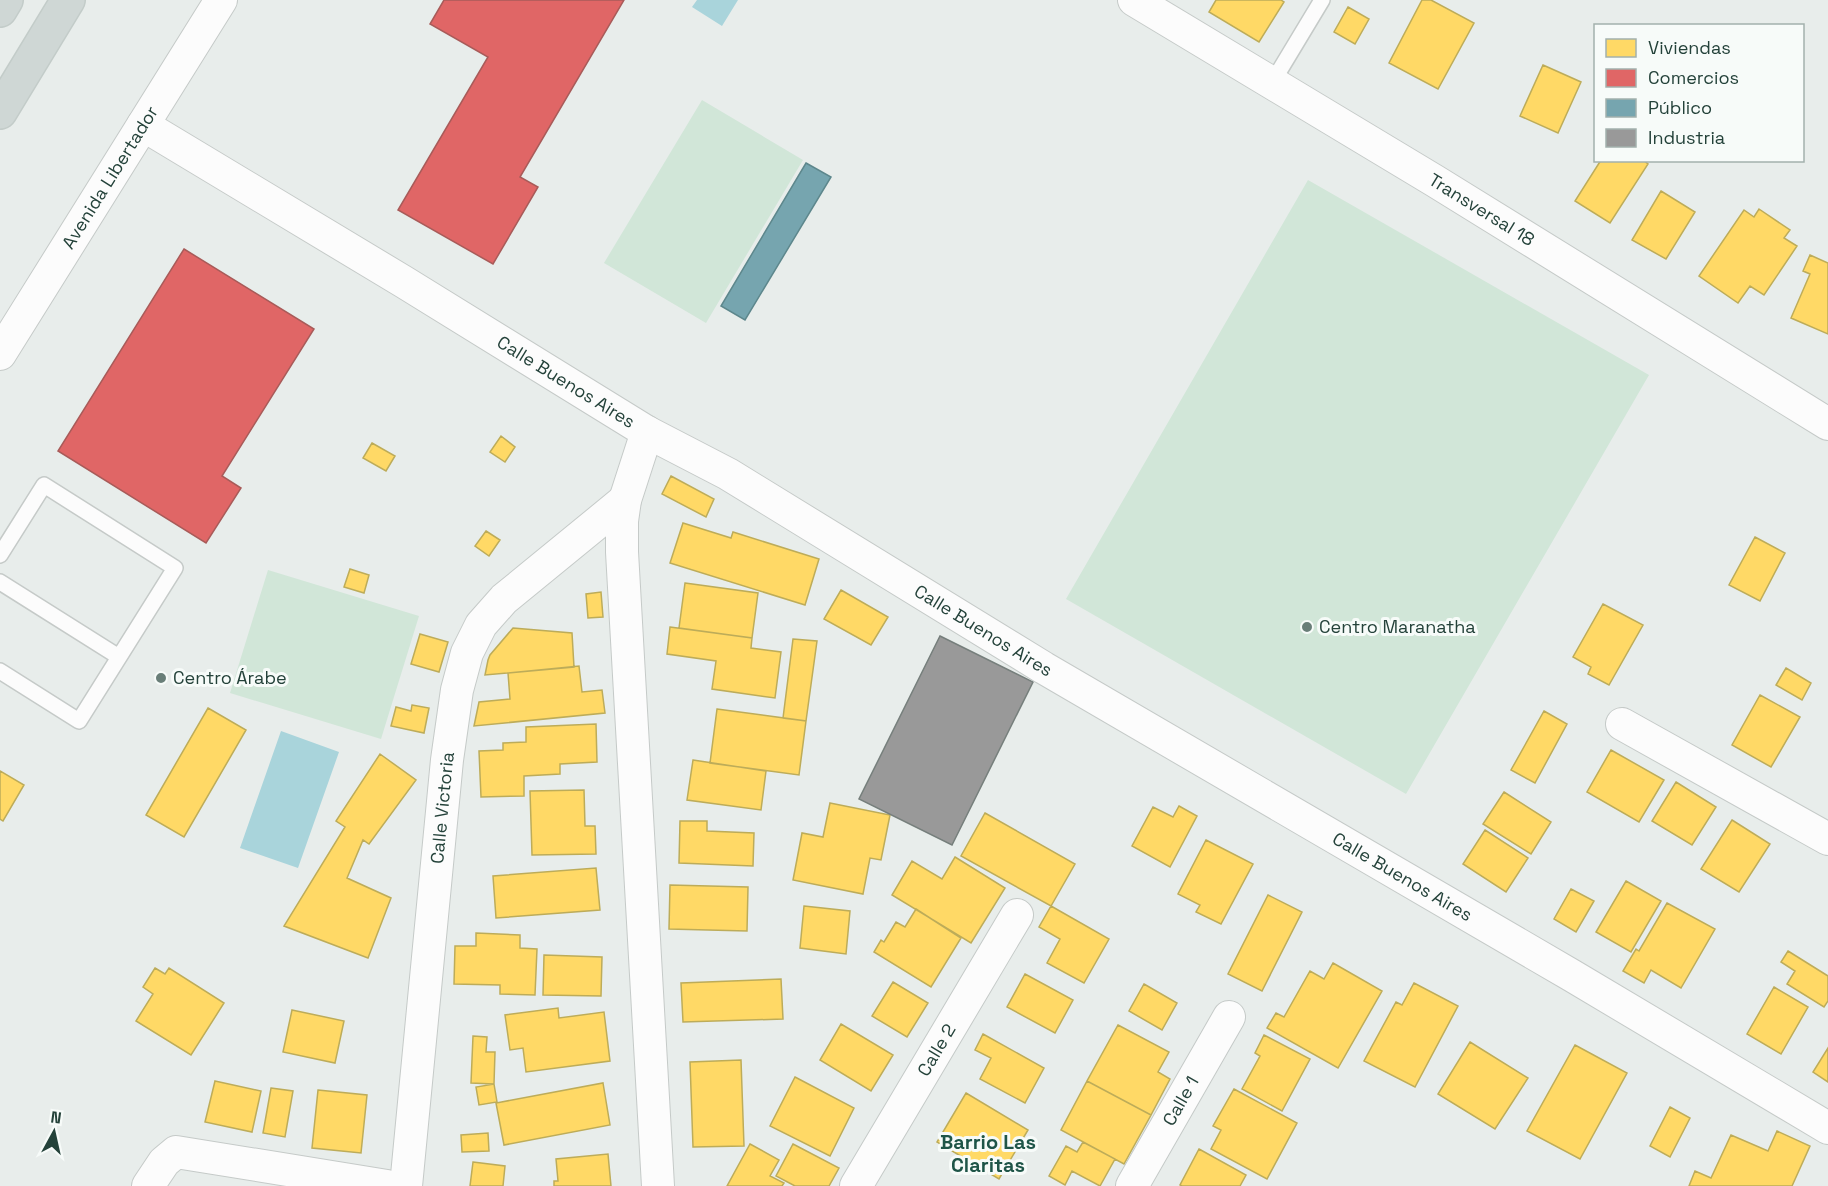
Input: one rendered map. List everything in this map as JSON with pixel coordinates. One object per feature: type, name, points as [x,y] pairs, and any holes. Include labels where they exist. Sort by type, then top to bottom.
[{"type":"main road","points":[[0,10],[6,0]]},
{"type":"main road","points":[[0,112],[68,0]]},
{"type":"street","name":"Avenida Libertador","points":[[0,354],[221,0]]},
{"type":"street","name":"Transversal 18","points":[[1134,0],[1435,181],[1828,424]]},
{"type":"street","name":"Calle Buenos Aires","points":[[143,125],[647,432],[728,474],[1044,668],[1828,1128]]},
{"type":"street","points":[[647,432],[625,500],[622,552],[658,1186]]},
{"type":"street","name":"Calle Victoria","points":[[406,1186],[447,760],[457,690],[467,653],[481,625],[504,599],[625,500]]},
{"type":"street","points":[[1622,724],[1828,839]]},
{"type":"street","name":"Calle 2","points":[[856,1186],[1017,915]]},
{"type":"street","name":"Calle 1","points":[[1132,1186],[1229,1017]]},
{"type":"street","points":[[148,1186],[164,1162],[176,1152],[387,1186]]},
{"type":"lane","points":[[1272,83],[1322,0]]},
{"type":"lane","points":[[0,555],[44,485],[175,568],[79,721],[0,671]]},
{"type":"lane","points":[[0,582],[119,657]]},
{"type":"green space","points":[[702,100],[803,160],[706,323],[604,263]]},
{"type":"green space","points":[[1308,180],[1649,375],[1406,794],[1066,599]]},
{"type":"green space","points":[[268,570],[419,616],[381,739],[230,693]]},
{"type":"water","points":[[697,0],[738,0],[722,26],[692,7]]},
{"type":"water","points":[[281,731],[339,752],[298,868],[240,848]]},
{"type":"building: Viviendas","points":[[1216,0],[1281,0],[1284,2],[1259,42],[1209,12]]},
{"type":"building: Viviendas","points":[[1422,0],[1431,0],[1474,23],[1438,89],[1389,63]]},
{"type":"building: Viviendas","points":[[1348,7],[1369,19],[1355,44],[1334,32]]},
{"type":"building: Viviendas","points":[[1543,65],[1581,82],[1558,133],[1520,116]]},
{"type":"building: Viviendas","points":[[1600,162],[1646,162],[1648,164],[1610,223],[1575,201]]},
{"type":"building: Viviendas","points":[[1661,191],[1695,212],[1666,259],[1632,240]]},
{"type":"building: Viviendas","points":[[1759,209],[1790,230],[1784,238],[1797,246],[1764,295],[1750,286],[1738,303],[1699,276],[1744,210],[1754,217]]},
{"type":"building: Viviendas","points":[[1810,255],[1828,263],[1828,334],[1791,318],[1810,274],[1803,271]]},
{"type":"building: Viviendas","points":[[501,436],[515,447],[505,462],[490,452]]},
{"type":"building: Viviendas","points":[[372,443],[395,456],[386,471],[363,458]]},
{"type":"building: Viviendas","points":[[671,476],[714,499],[706,517],[662,494]]},
{"type":"building: Viviendas","points":[[683,523],[731,538],[733,532],[819,559],[805,605],[670,563]]},
{"type":"building: Viviendas","points":[[486,531],[500,540],[489,556],[475,546]]},
{"type":"building: Viviendas","points":[[1755,537],[1785,553],[1760,601],[1729,585]]},
{"type":"building: Viviendas","points":[[350,569],[369,575],[364,593],[344,587]]},
{"type":"building: Viviendas","points":[[685,583],[758,593],[752,638],[679,628]]},
{"type":"building: Viviendas","points":[[841,590],[888,617],[871,645],[824,619]]},
{"type":"building: Viviendas","points":[[601,592],[603,617],[588,618],[586,594]]},
{"type":"building: Viviendas","points":[[1603,604],[1643,625],[1609,685],[1588,674],[1591,667],[1573,657]]},
{"type":"building: Viviendas","points":[[670,627],[752,638],[751,648],[781,652],[775,698],[712,689],[716,661],[667,654]]},
{"type":"building: Viviendas","points":[[513,628],[572,633],[574,667],[485,675],[490,655]]},
{"type":"building: Viviendas","points":[[420,634],[448,642],[439,672],[411,664]]},
{"type":"building: Viviendas","points":[[793,639],[817,641],[806,721],[783,718]]},
{"type":"building: Viviendas","points":[[579,666],[582,692],[602,690],[605,713],[474,726],[479,702],[510,699],[508,673]]},
{"type":"building: Viviendas","points":[[1786,668],[1811,683],[1802,700],[1776,685]]},
{"type":"building: Viviendas","points":[[1760,695],[1800,717],[1771,767],[1732,745]]},
{"type":"building: Viviendas","points":[[412,705],[429,708],[424,733],[391,726],[396,707],[411,711]]},
{"type":"building: Viviendas","points":[[208,708],[246,730],[184,837],[146,815]]},
{"type":"building: Viviendas","points":[[717,709],[806,721],[799,775],[710,763]]},
{"type":"building: Viviendas","points":[[1544,711],[1567,724],[1535,783],[1511,770]]},
{"type":"building: Viviendas","points":[[596,724],[597,762],[560,764],[560,774],[524,776],[524,796],[481,797],[479,751],[503,750],[503,743],[526,742],[526,727]]},
{"type":"building: Viviendas","points":[[1611,750],[1664,780],[1639,822],[1587,792]]},
{"type":"building: Viviendas","points":[[380,754],[416,780],[369,844],[363,840],[347,878],[391,898],[368,958],[284,926],[345,827],[336,821]]},
{"type":"building: Viviendas","points":[[693,760],[766,771],[761,810],[687,800]]},
{"type":"building: Viviendas","points":[[0,771],[24,785],[3,821],[0,819]]},
{"type":"building: Viviendas","points":[[1676,782],[1716,807],[1692,845],[1652,821]]},
{"type":"building: Viviendas","points":[[584,790],[585,826],[595,826],[596,854],[532,855],[530,791]]},
{"type":"building: Viviendas","points":[[1504,792],[1551,822],[1531,854],[1483,824]]},
{"type":"building: Viviendas","points":[[830,803],[890,815],[881,860],[870,858],[863,894],[793,880],[802,833],[823,837]]},
{"type":"building: Viviendas","points":[[1179,806],[1197,816],[1170,867],[1132,846],[1153,807],[1173,817]]},
{"type":"building: Viviendas","points":[[985,813],[1075,864],[1051,906],[961,856]]},
{"type":"building: Viviendas","points":[[1732,820],[1770,844],[1739,892],[1701,869]]},
{"type":"building: Viviendas","points":[[680,821],[707,821],[707,831],[754,833],[753,866],[679,863]]},
{"type":"building: Viviendas","points":[[1485,830],[1528,858],[1506,892],[1463,864]]},
{"type":"building: Viviendas","points":[[1206,840],[1253,864],[1221,924],[1196,912],[1200,905],[1178,894]]},
{"type":"building: Viviendas","points":[[955,857],[1005,888],[971,943],[892,895],[912,861],[942,879]]},
{"type":"building: Viviendas","points":[[596,868],[600,910],[496,918],[493,876]]},
{"type":"building: Viviendas","points":[[1626,881],[1661,901],[1631,952],[1596,932]]},
{"type":"building: Viviendas","points":[[670,885],[748,887],[747,931],[669,929]]},
{"type":"building: Viviendas","points":[[1571,889],[1594,901],[1576,932],[1554,919]]},
{"type":"building: Viviendas","points":[[1268,895],[1302,912],[1262,991],[1228,974]]},
{"type":"building: Viviendas","points":[[1667,903],[1715,929],[1681,988],[1651,970],[1644,983],[1623,971],[1636,949],[1639,951]]},
{"type":"building: Viviendas","points":[[804,906],[850,911],[846,954],[800,948]]},
{"type":"building: Viviendas","points":[[1051,906],[1109,939],[1084,983],[1047,963],[1060,939],[1039,927]]},
{"type":"building: Viviendas","points":[[916,909],[961,938],[931,987],[874,952],[881,940],[884,942],[896,922],[905,927]]},
{"type":"building: Viviendas","points":[[476,933],[520,935],[520,948],[537,949],[535,995],[500,994],[500,985],[454,984],[455,946],[476,946]]},
{"type":"building: Viviendas","points":[[1788,951],[1828,976],[1828,1001],[1824,1007],[1787,984],[1795,971],[1781,962]]},
{"type":"building: Viviendas","points":[[544,955],[602,957],[601,996],[543,995]]},
{"type":"building: Viviendas","points":[[1333,963],[1382,991],[1338,1068],[1267,1028],[1276,1013],[1284,1017],[1310,971],[1324,979]]},
{"type":"building: Viviendas","points":[[155,968],[165,974],[169,968],[224,1003],[191,1055],[136,1021],[153,994],[143,987]]},
{"type":"building: Viviendas","points":[[1025,974],[1073,1000],[1055,1033],[1007,1007]]},
{"type":"building: Viviendas","points":[[781,979],[783,1019],[683,1022],[681,983]]},
{"type":"building: Viviendas","points":[[893,982],[928,1003],[907,1037],[872,1016]]},
{"type":"building: Viviendas","points":[[1414,983],[1458,1006],[1415,1087],[1364,1061],[1396,1002],[1402,1005]]},
{"type":"building: Viviendas","points":[[1144,984],[1177,1003],[1162,1030],[1129,1011]]},
{"type":"building: Viviendas","points":[[1774,987],[1808,1007],[1781,1054],[1747,1034]]},
{"type":"building: Viviendas","points":[[558,1008],[559,1018],[604,1012],[610,1061],[526,1072],[523,1048],[510,1050],[505,1015]]},
{"type":"building: Viviendas","points":[[292,1010],[344,1021],[335,1063],[283,1052]]},
{"type":"building: Viviendas","points":[[841,1024],[893,1055],[871,1091],[820,1060]]},
{"type":"building: Viviendas","points":[[1118,1025],[1169,1052],[1158,1072],[1170,1079],[1151,1115],[1087,1081]]},
{"type":"building: Viviendas","points":[[983,1034],[1044,1068],[1025,1103],[980,1079],[991,1058],[975,1050]]},
{"type":"building: Viviendas","points":[[1264,1035],[1310,1059],[1282,1111],[1242,1089],[1260,1056],[1255,1053]]},
{"type":"building: Viviendas","points":[[473,1036],[487,1037],[486,1052],[495,1052],[494,1084],[471,1083]]},
{"type":"building: Viviendas","points":[[1470,1042],[1528,1078],[1495,1129],[1438,1094]]},
{"type":"building: Viviendas","points":[[1575,1045],[1627,1073],[1580,1159],[1527,1131]]},
{"type":"building: Viviendas","points":[[1828,1048],[1828,1082],[1813,1072]]},
{"type":"building: Viviendas","points":[[741,1060],[744,1146],[693,1147],[690,1062]]},
{"type":"building: Viviendas","points":[[795,1077],[854,1108],[830,1156],[770,1126]]},
{"type":"building: Viviendas","points":[[215,1081],[261,1091],[252,1132],[205,1122]]},
{"type":"building: Viviendas","points":[[1087,1081],[1151,1115],[1124,1164],[1061,1130]]},
{"type":"building: Viviendas","points":[[603,1083],[610,1125],[504,1145],[496,1103]]},
{"type":"building: Viviendas","points":[[494,1084],[497,1102],[479,1105],[476,1087]]},
{"type":"building: Viviendas","points":[[271,1088],[293,1091],[285,1137],[263,1133]]},
{"type":"building: Viviendas","points":[[1234,1089],[1297,1123],[1267,1179],[1211,1149],[1221,1130],[1213,1126]]},
{"type":"building: Viviendas","points":[[318,1090],[367,1095],[361,1153],[312,1148]]},
{"type":"building: Viviendas","points":[[966,1093],[1028,1130],[999,1179],[937,1142]]},
{"type":"building: Viviendas","points":[[1670,1107],[1690,1118],[1670,1157],[1650,1146]]},
{"type":"building: Viviendas","points":[[1777,1131],[1810,1146],[1792,1186],[1689,1186],[1695,1171],[1711,1178],[1731,1135],[1768,1151]]},
{"type":"building: Viviendas","points":[[488,1133],[489,1151],[462,1152],[461,1135]]},
{"type":"building: Viviendas","points":[[1083,1142],[1115,1159],[1100,1186],[1072,1171],[1065,1185],[1049,1176],[1066,1146],[1077,1152]]},
{"type":"building: Viviendas","points":[[750,1144],[779,1160],[770,1176],[784,1183],[782,1186],[727,1186]]},
{"type":"building: Viviendas","points":[[793,1144],[839,1168],[829,1186],[795,1186],[776,1176]]},
{"type":"building: Viviendas","points":[[1199,1149],[1246,1175],[1240,1186],[1180,1185]]},
{"type":"building: Viviendas","points":[[608,1154],[611,1186],[554,1186],[554,1181],[558,1181],[556,1159]]},
{"type":"building: Viviendas","points":[[473,1162],[505,1166],[503,1186],[470,1186]]},
{"type":"building: Comercios","points":[[444,0],[624,0],[520,177],[538,187],[493,264],[398,210],[488,57],[430,24]]},
{"type":"building: Comercios","points":[[184,249],[314,329],[222,476],[241,488],[206,543],[58,451]]},
{"type":"building: Público","points":[[806,163],[831,177],[745,320],[721,306]]},
{"type":"building: Industria","points":[[940,636],[1033,682],[952,845],[859,799]]},
{"type":"place","name":"Centro Maranatha","points":[[1307,627]]},
{"type":"place","name":"Centro Árabe","points":[[161,678]]},
{"type":"district","name":"Barrio Las Claritas","points":[[988,1154]]}]
